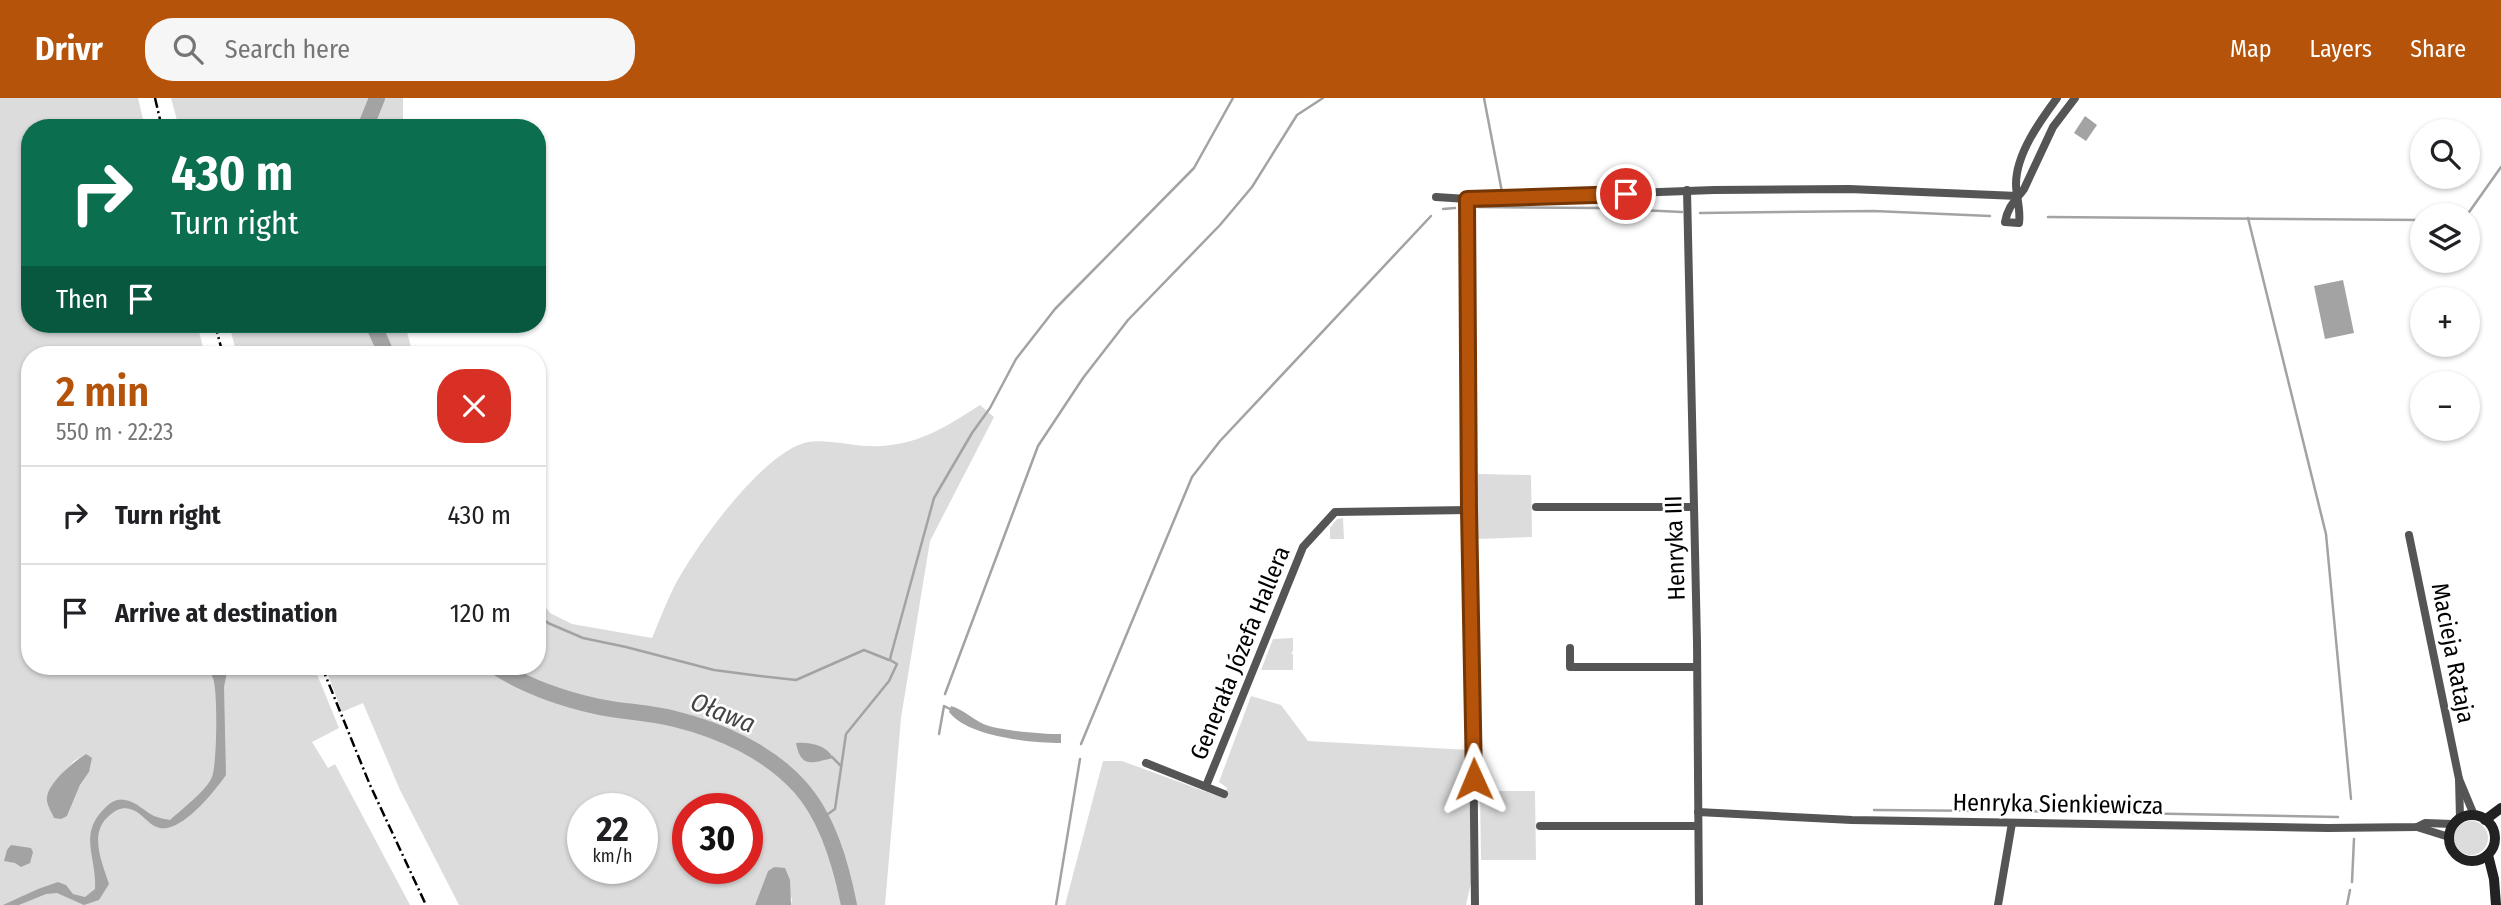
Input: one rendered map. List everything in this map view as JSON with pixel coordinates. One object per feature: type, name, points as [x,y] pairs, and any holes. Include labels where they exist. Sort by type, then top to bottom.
[{"type":"street","points":[[2018,196],[2017,176],[2023,155],[2044,115],[2057,98]]},
{"type":"street","points":[[2018,196],[2030,178],[2040,150],[2053,127],[2075,98]]},
{"type":"street","points":[[1436,197],[1467,199],[1687,190],[1850,189],[2018,196]]},
{"type":"street","name":"Henryka III","points":[[1687,190],[1699,905]]},
{"type":"street","points":[[1467,199],[1475,905]]},
{"type":"street","points":[[1536,507],[1693,507]]},
{"type":"street","name":"Generała Józefa Hallera","points":[[1206,786],[1303,547],[1335,512],[1469,510]]},
{"type":"street","name":"Macieja Rataja","points":[[2409,535],[2459,779],[2474,815]]},
{"type":"street","points":[[1570,648],[1570,667],[1697,667]]},
{"type":"street","points":[[1146,763],[1224,794]]},
{"type":"street","name":"Macieja Rataja","points":[[2457,821],[2459,779]]},
{"type":"street","points":[[2486,820],[2501,808]]},
{"type":"street","name":"Henryka Sienkiewicza","points":[[1698,812],[1792,819],[2328,828],[2417,827],[2449,836]]},
{"type":"street","points":[[2490,854],[2471,862],[2457,856],[2452,851],[2449,836],[2457,821],[2474,815],[2486,820],[2496,837]]},
{"type":"street","name":"Henryka Sienkiewicza","points":[[2417,827],[2425,823],[2457,821]]},
{"type":"street","points":[[2496,905],[2490,854],[2501,822]]},
{"type":"street","points":[[1998,905],[2012,823]]},
{"type":"street","points":[[1540,826],[1698,826]]},
{"type":"shaded area","points":[[0,98],[138,98],[143,119],[21,119],[21,333],[199,333],[203,346],[21,346],[21,675],[317,675],[339,728],[312,742],[328,768],[335,764],[410,905],[0,905]],"holes":[[[86,754],[89,772],[80,785],[67,816],[61,775],[74,761]]]},
{"type":"shaded area","points":[[171,98],[403,98],[403,119],[177,119]]},
{"type":"shaded area","points":[[2085,116],[2097,125],[2086,141],[2074,133]]},
{"type":"shaded area","points":[[2343,280],[2354,333],[2325,339],[2314,286]]},
{"type":"shaded area","points":[[231,333],[407,333],[411,346],[235,346]]},
{"type":"shaded area","points":[[980,405],[994,417],[930,541],[901,718],[885,905],[791,905],[792,899],[774,867],[768,871],[755,905],[459,905],[400,790],[363,703],[342,712],[328,675],[546,675],[546,608],[550,613],[572,624],[652,638],[673,589],[696,550],[731,504],[771,463],[790,449],[808,442],[884,446],[927,435]]},
{"type":"shaded area","points":[[1478,474],[1531,475],[1532,537],[1476,539]]},
{"type":"shaded area","points":[[1343,518],[1344,539],[1330,539],[1330,528],[1337,519]]},
{"type":"shaded area","points":[[1293,638],[1293,670],[1261,670],[1273,639]]},
{"type":"shaded area","points":[[211,675],[226,675],[224,687],[226,775],[215,790],[192,814],[175,826],[167,828],[156,827],[130,809],[119,809],[110,815],[103,822],[98,839],[100,857],[109,884],[99,900],[84,905],[57,893],[46,894],[19,905],[3,905],[58,882],[66,885],[73,894],[85,897],[95,889],[90,836],[97,817],[112,802],[129,801],[154,816],[170,820],[205,788],[214,770],[216,743]]},
{"type":"shaded area","points":[[1251,696],[1281,705],[1308,741],[1469,750],[1473,874],[1466,905],[1065,905],[1103,761],[1122,761],[1223,798],[1227,788],[1219,782]]},
{"type":"shaded area","points":[[951,706],[989,726],[1061,734],[1061,743],[1018,740],[985,733],[958,721],[949,712]]},
{"type":"shaded area","points":[[796,743],[817,745],[827,750],[833,758],[805,761],[798,752]]},
{"type":"shaded area","points":[[86,754],[92,758],[89,772],[80,785],[67,816],[54,818],[47,801],[50,788],[67,768]]},
{"type":"shaded area","points":[[1480,791],[1535,791],[1536,860],[1481,860]]},
{"type":"shaded area","points":[[2471,821],[2483,826],[2488,838],[2483,850],[2471,855],[2459,850],[2454,838],[2459,826]]},
{"type":"shaded area","points":[[11,845],[31,848],[33,852],[30,863],[21,867],[4,861]]},
{"type":"shaded area","points":[[774,867],[785,868],[790,880],[791,905],[755,905],[768,871]]},
{"type":"waterway","name":"Oława","points":[[369,119],[377,98]]},
{"type":"waterway","points":[[821,819],[835,809],[846,734],[889,681],[897,664],[890,660],[891,655],[934,498],[990,408],[1016,359],[1055,309],[1194,168],[1233,98]]},
{"type":"waterway","points":[[945,694],[1038,446],[1083,378],[1128,320],[1220,225],[1252,187],[1297,115],[1323,98]]},
{"type":"waterway","points":[[1484,98],[1502,192]]},
{"type":"waterway","points":[[2476,203],[2501,167]]},
{"type":"waterway","points":[[1478,207],[1682,212]]},
{"type":"waterway","points":[[1443,209],[1455,208]]},
{"type":"waterway","points":[[1700,213],[1874,211],[1990,216]]},
{"type":"waterway","points":[[1081,744],[1192,477],[1220,441],[1431,216]]},
{"type":"waterway","points":[[2048,217],[2410,220]]},
{"type":"waterway","points":[[2248,218],[2326,534],[2351,799]]},
{"type":"waterway","name":"Oława","points":[[377,333],[383,346]]},
{"type":"waterway","points":[[546,621],[583,638],[714,670],[796,680],[864,650],[889,660]]},
{"type":"waterway","name":"Oława","points":[[510,675],[531,686],[595,706],[675,719],[709,729],[743,744],[774,763],[788,774],[810,799],[826,827],[849,905]]},
{"type":"waterway","points":[[939,734],[944,706],[950,709]]},
{"type":"waterway","points":[[832,757],[841,766]]},
{"type":"waterway","points":[[1056,905],[1080,759]]},
{"type":"waterway","points":[[1874,810],[1994,811]]},
{"type":"waterway","points":[[2022,811],[2338,817]]},
{"type":"waterway","points":[[2352,882],[2354,839]]},
{"type":"waterway","points":[[2347,905],[2350,890]]},
{"type":"railway","points":[[155,98],[160,119]]},
{"type":"railway","points":[[217,333],[221,346]]},
{"type":"railway","points":[[325,675],[370,785],[426,905]]},
{"type":"route","points":[[1474,779],[1467,199],[1626,194]]}]
